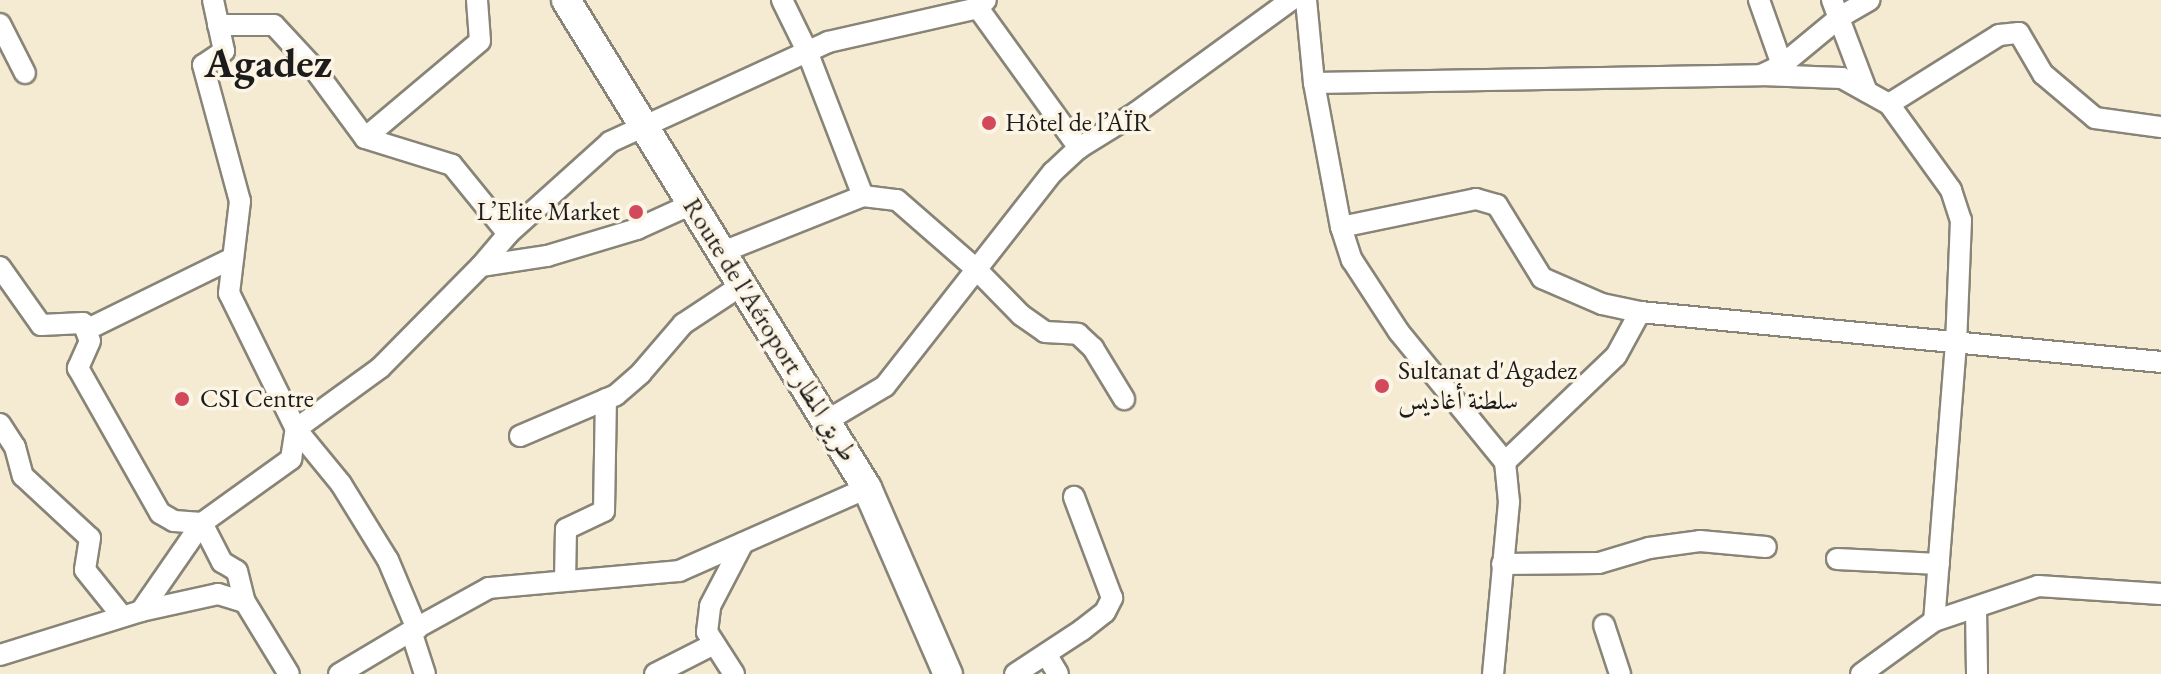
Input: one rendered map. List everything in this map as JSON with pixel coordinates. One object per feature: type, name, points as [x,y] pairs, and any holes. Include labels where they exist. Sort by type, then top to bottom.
[{"type":"main road","name":"Route de l'Aéroport طريق المطار","points":[[566,0],[720,253],[828,420],[867,488],[948,674]]},
{"type":"street","points":[[213,0],[224,51],[203,65],[240,201],[229,293],[296,429],[341,484],[388,560],[414,630],[425,674]]},
{"type":"street","points":[[365,138],[480,41],[477,0]]},
{"type":"street","points":[[782,0],[807,51],[863,196]]},
{"type":"street","points":[[828,420],[885,386],[1053,172],[1079,148],[1137,112],[1291,0]]},
{"type":"street","points":[[1306,0],[1314,83],[1341,227],[1352,260],[1399,332],[1505,462],[1509,502],[1493,674]]},
{"type":"street","points":[[1759,0],[1782,65]]},
{"type":"street","points":[[1761,75],[1782,65],[1836,8],[1869,0]]},
{"type":"street","points":[[132,614],[202,523],[291,459],[296,429],[380,368],[481,266],[508,234],[610,142],[807,51],[982,4],[1079,148]]},
{"type":"street","points":[[1836,8],[1867,92]]},
{"type":"street","points":[[0,24],[25,73]]},
{"type":"street","points":[[218,25],[274,25],[312,66],[365,138],[452,165],[508,234]]},
{"type":"street","points":[[1889,104],[1999,35],[2019,33],[2043,74],[2095,118],[2161,127]]},
{"type":"street","points":[[1314,83],[1761,75],[1842,78],[1889,104],[1951,190],[1961,220],[1956,343],[1934,621]]},
{"type":"street","points":[[720,253],[863,196],[897,200],[976,269],[1021,315],[1045,332],[1078,334],[1093,348],[1124,399]]},
{"type":"street","points":[[1341,227],[1476,199],[1497,205],[1542,278],[1602,304],[1640,312],[2161,362]]},
{"type":"street","points":[[481,266],[547,256],[637,229],[692,204]]},
{"type":"street","points":[[86,330],[233,258]]},
{"type":"street","points":[[0,267],[41,325],[83,323],[90,341],[78,368],[160,513],[174,521],[202,523]]},
{"type":"street","points":[[520,436],[606,399],[641,373],[683,324],[742,285]]},
{"type":"street","points":[[1505,462],[1616,356],[1640,312]]},
{"type":"street","points":[[565,581],[566,529],[604,511],[606,399]]},
{"type":"street","points":[[0,424],[15,447],[23,476]]},
{"type":"street","points":[[0,461],[23,476],[90,538],[85,570],[132,614]]},
{"type":"street","points":[[339,674],[489,588],[679,571],[867,488]]},
{"type":"street","points":[[1015,674],[1105,612],[1112,598],[1074,497]]},
{"type":"street","points":[[202,523],[222,562],[237,571],[245,602],[289,674]]},
{"type":"street","points":[[1502,564],[1599,563],[1649,548],[1700,541],[1766,547]]},
{"type":"street","points":[[734,674],[707,632],[710,606],[743,543]]},
{"type":"street","points":[[1837,559],[1939,564]]},
{"type":"street","points":[[1861,674],[1934,621],[2038,586],[2161,594]]},
{"type":"street","points":[[0,655],[132,614],[218,594],[245,602]]},
{"type":"street","points":[[1976,609],[1977,674]]},
{"type":"street","points":[[1604,625],[1620,674]]},
{"type":"street","points":[[655,674],[714,644]]},
{"type":"street","points":[[1046,654],[1058,674]]},
{"type":"place","name":"Hôtel de l’AÏR","points":[[989,123]]},
{"type":"place","name":"L’Elite Market","points":[[636,212]]},
{"type":"place","name":"Sultanat d'Agadez سلطنة أغاديس","points":[[1382,386]]},
{"type":"place","name":"CSI Centre","points":[[182,399]]},
{"type":"district","name":"Agadez","points":[[268,63]]}]
